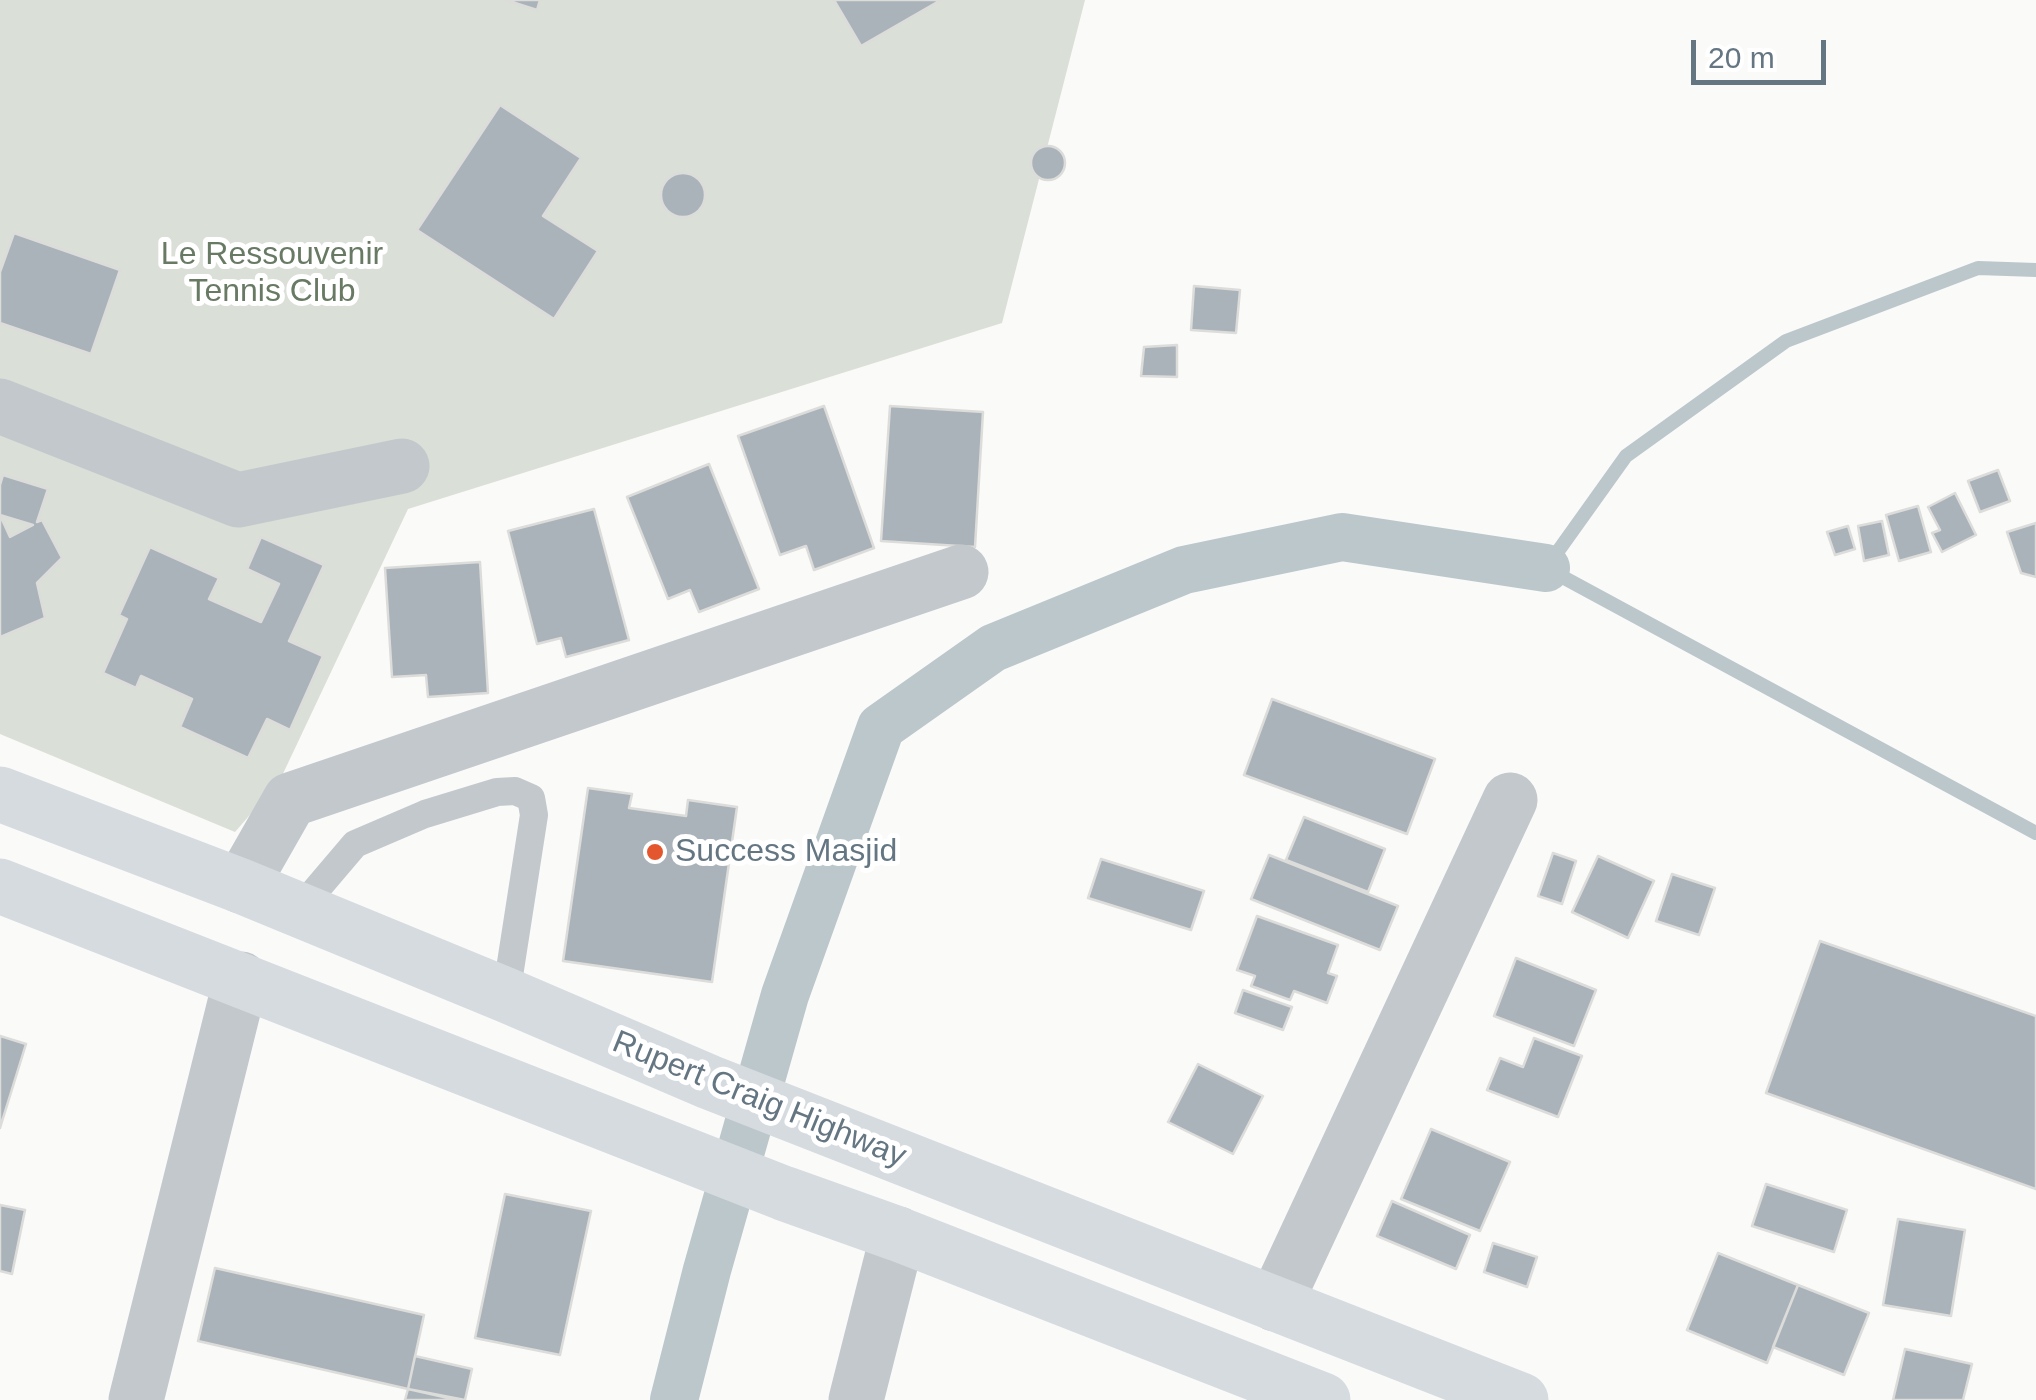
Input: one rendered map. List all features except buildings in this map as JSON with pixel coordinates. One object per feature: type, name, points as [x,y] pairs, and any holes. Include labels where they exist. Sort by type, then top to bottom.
[{"type":"main road","name":"Rupert Craig Highway","points":[[0,794],[242,886],[710,1082],[1521,1400]]},
{"type":"main road","points":[[0,886],[1324,1400]]},
{"type":"street","points":[[0,406],[238,500],[402,466]]},
{"type":"street","points":[[242,886],[290,800],[961,572]]},
{"type":"street","points":[[1275,1304],[1510,800]]},
{"type":"street","points":[[136,1400],[242,979]]},
{"type":"street","points":[[856,1400],[898,1234]]},
{"type":"lane","points":[[298,911],[355,844],[425,814],[496,792],[515,791],[531,798],[534,815],[506,995]]},
{"type":"green space","name":"Le Ressouvenir Tennis Club","points":[[0,0],[1085,0],[1002,323],[408,509],[280,780],[235,832],[0,734]]},
{"type":"waterway","points":[[2036,270],[1978,268],[1786,341],[1626,456],[1546,568],[2036,833]]},
{"type":"waterway","points":[[674,1400],[785,995],[881,727],[993,648],[1184,570],[1342,537],[1546,568]]},
{"type":"place","name":"Success Masjid","points":[[655,852]]}]
